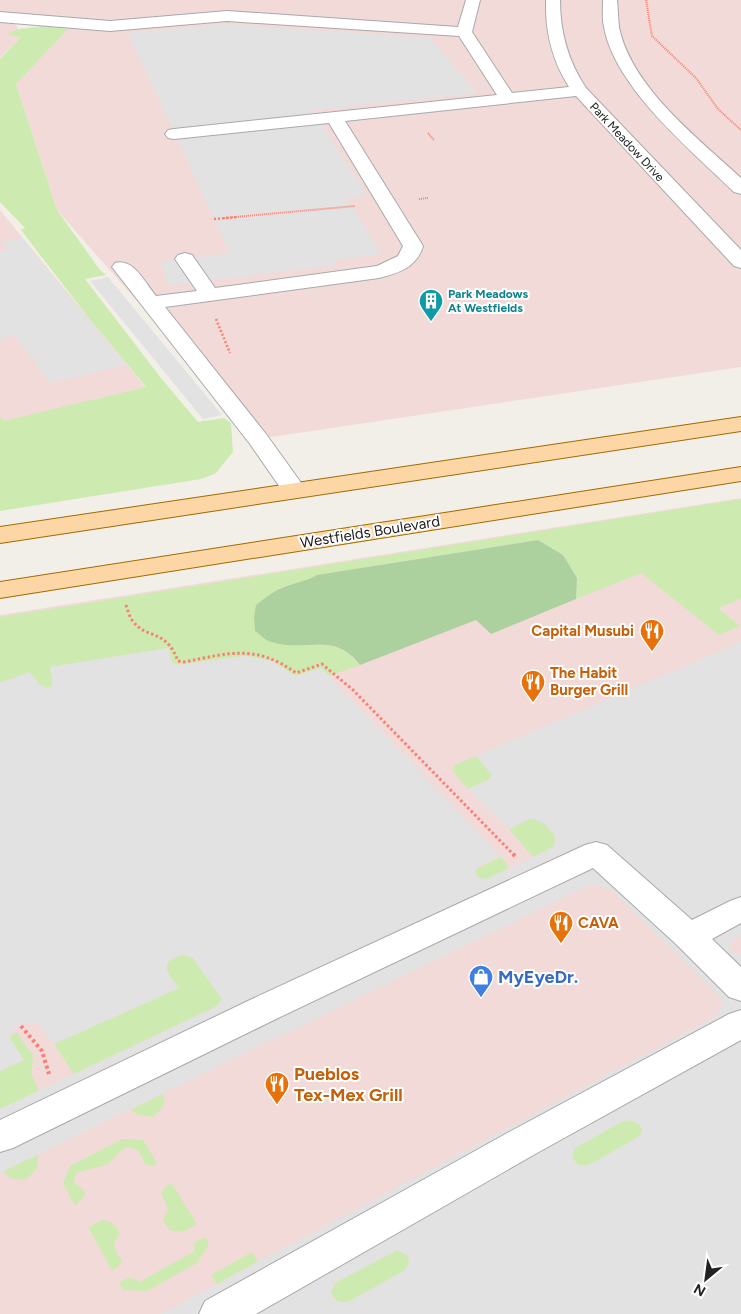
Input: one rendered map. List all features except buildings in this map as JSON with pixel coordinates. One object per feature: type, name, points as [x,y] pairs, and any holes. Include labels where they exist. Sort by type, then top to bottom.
[{"type":"main road","points":[[0,535],[741,424]]},
{"type":"main road","name":"Westfields Boulevard","points":[[0,590],[741,474]]},
{"type":"street","points":[[473,0],[464,32],[508,99]]},
{"type":"street","name":"Park Meadow Drive","points":[[553,0],[552,18],[558,52],[572,80],[580,91],[741,262]]},
{"type":"street","points":[[610,0],[609,16],[617,49],[633,77],[656,106],[741,188]]},
{"type":"street","points":[[99,25],[106,16],[124,10],[464,32]]},
{"type":"street","points":[[0,17],[110,26],[227,16]]},
{"type":"street","points":[[174,134],[580,91]]},
{"type":"street","points":[[150,303],[212,304],[378,272],[401,264],[412,253],[413,246],[334,117]]},
{"type":"street","points":[[185,259],[212,304]]},
{"type":"street","points":[[122,267],[258,439],[295,490]]},
{"type":"street","points":[[0,1137],[264,1009],[596,853],[689,936],[741,988]]},
{"type":"street","points":[[689,936],[741,909]]},
{"type":"street","points":[[219,1314],[524,1142],[741,1024]]},
{"type":"path","points":[[646,0],[652,36],[696,78],[718,109],[741,130]]},
{"type":"path","points":[[423,128],[434,140]]},
{"type":"path","points":[[214,219],[428,198]]},
{"type":"path","points":[[212,304],[230,353]]},
{"type":"path","points":[[126,605],[133,622],[167,640],[176,652],[178,661],[184,662],[229,654],[254,654],[277,660],[296,673],[322,664],[353,690],[522,862]]},
{"type":"path","points":[[21,1026],[42,1051],[49,1074]]},
{"type":"shaded area","points":[[0,0],[741,0],[741,367],[258,439],[57,210],[16,84],[67,29],[12,18],[22,36],[0,58]]},
{"type":"shaded area","points":[[225,24],[430,38],[477,93],[312,110],[367,195],[347,198],[381,254],[335,260],[337,265],[169,285],[160,262],[230,253],[128,33]]},
{"type":"shaded area","points":[[0,210],[146,388],[0,463]]},
{"type":"shaded area","points":[[22,238],[126,365],[50,383],[15,336],[0,339],[0,252],[8,250],[2,242]]},
{"type":"shaded area","points":[[108,277],[222,415],[203,419],[90,281]]},
{"type":"shaded area","points":[[741,498],[741,1314],[0,1314],[0,615]]},
{"type":"shaded area","points":[[741,642],[741,936],[732,941],[730,947],[732,951],[741,955],[741,1314],[161,1314],[716,1016],[722,1007],[720,997],[612,891],[600,886],[589,886],[0,1173],[0,1109],[216,1007],[222,999],[192,957],[179,955],[168,962],[166,969],[179,988],[54,1044],[38,1023],[30,1022],[21,1026],[13,1030],[10,1038],[24,1060],[0,1071],[0,683],[30,672],[39,684],[47,688],[53,685],[50,667],[168,648],[172,662],[176,665],[246,656],[272,661],[295,676],[321,668],[501,857],[481,865],[475,871],[478,878],[486,879],[550,849],[555,844],[555,836],[545,824],[535,819],[530,819],[509,829],[468,789],[490,779],[492,775],[476,756]],"holes":[[[629,1120],[639,1124],[642,1128],[642,1133],[638,1137],[589,1165],[579,1165],[574,1161],[572,1156],[575,1148],[623,1121]],[[397,1250],[407,1255],[410,1260],[409,1265],[404,1271],[348,1302],[338,1302],[333,1297],[331,1292],[335,1283]]]},
{"type":"green space","points":[[44,26],[68,29],[16,84],[57,210],[100,270],[106,275],[85,279],[161,378],[198,422],[224,418],[231,423],[233,452],[215,474],[201,479],[0,511],[0,416],[4,421],[146,387],[87,316],[21,230],[25,228],[0,202],[0,59],[21,37],[6,35],[19,29]]},
{"type":"green space","points":[[741,499],[741,599],[718,608],[740,626],[719,635],[641,573],[576,599],[577,578],[563,555],[538,540],[317,575],[278,590],[256,605],[284,645],[325,644],[344,650],[360,665],[329,676],[321,668],[295,676],[272,661],[246,656],[176,665],[172,663],[168,648],[50,668],[53,685],[47,688],[39,684],[30,672],[0,683],[0,617]]},
{"type":"green space","points":[[538,540],[563,555],[577,578],[576,599],[491,634],[476,620],[360,665],[350,654],[340,648],[319,644],[284,645],[272,642],[255,631],[254,617],[256,605],[278,590],[317,575]]},
{"type":"green space","points":[[476,756],[492,775],[490,779],[468,789],[452,770],[454,769],[453,766]]},
{"type":"green space","points":[[530,819],[545,824],[555,836],[553,847],[533,857],[509,829]]},
{"type":"green space","points":[[501,857],[507,864],[508,869],[486,880],[476,876],[475,871],[478,868]]},
{"type":"green space","points":[[184,954],[192,957],[222,999],[219,1005],[74,1074],[54,1044],[179,988],[167,971],[167,967],[170,959]]},
{"type":"green space","points":[[17,1033],[28,1050],[33,1054],[32,1075],[39,1091],[0,1109],[0,1071],[23,1060],[10,1038],[10,1035]]},
{"type":"green space","points":[[162,1094],[165,1100],[164,1103],[160,1110],[152,1117],[138,1115],[131,1110]]},
{"type":"green space","points":[[623,1121],[636,1122],[640,1126],[641,1131],[638,1137],[593,1163],[583,1166],[575,1161],[572,1156],[575,1148]]},
{"type":"green space","points":[[122,1139],[143,1140],[157,1163],[153,1166],[145,1164],[139,1151],[129,1147],[123,1149],[108,1164],[76,1173],[74,1182],[84,1191],[85,1195],[75,1206],[63,1183],[70,1166]]},
{"type":"green space","points":[[37,1154],[38,1163],[36,1169],[24,1180],[10,1178],[3,1171]]},
{"type":"green space","points":[[172,1184],[197,1224],[183,1232],[170,1230],[163,1221],[168,1209],[161,1193],[166,1186]]},
{"type":"green space","points":[[102,1220],[113,1224],[120,1234],[114,1244],[117,1254],[122,1260],[121,1264],[112,1271],[88,1227]]},
{"type":"green space","points":[[206,1237],[209,1245],[197,1263],[147,1291],[123,1290],[119,1283],[129,1278],[139,1282],[195,1251],[193,1246],[195,1242]]},
{"type":"green space","points":[[397,1250],[408,1257],[407,1267],[404,1271],[348,1302],[339,1302],[334,1298],[331,1292],[335,1283]]},
{"type":"green space","points":[[252,1252],[258,1262],[217,1284],[211,1275]]},
{"type":"place","name":"Park Meadows At Westfields","points":[[431,322]]},
{"type":"place","name":"Capital Musubi","points":[[652,652]]},
{"type":"place","name":"The Habit Burger Grill","points":[[533,703]]},
{"type":"place","name":"CAVA","points":[[561,944]]},
{"type":"place","name":"MyEyeDr.","points":[[481,998]]},
{"type":"place","name":"Pueblos Tex-Mex Grill","points":[[277,1105]]}]
